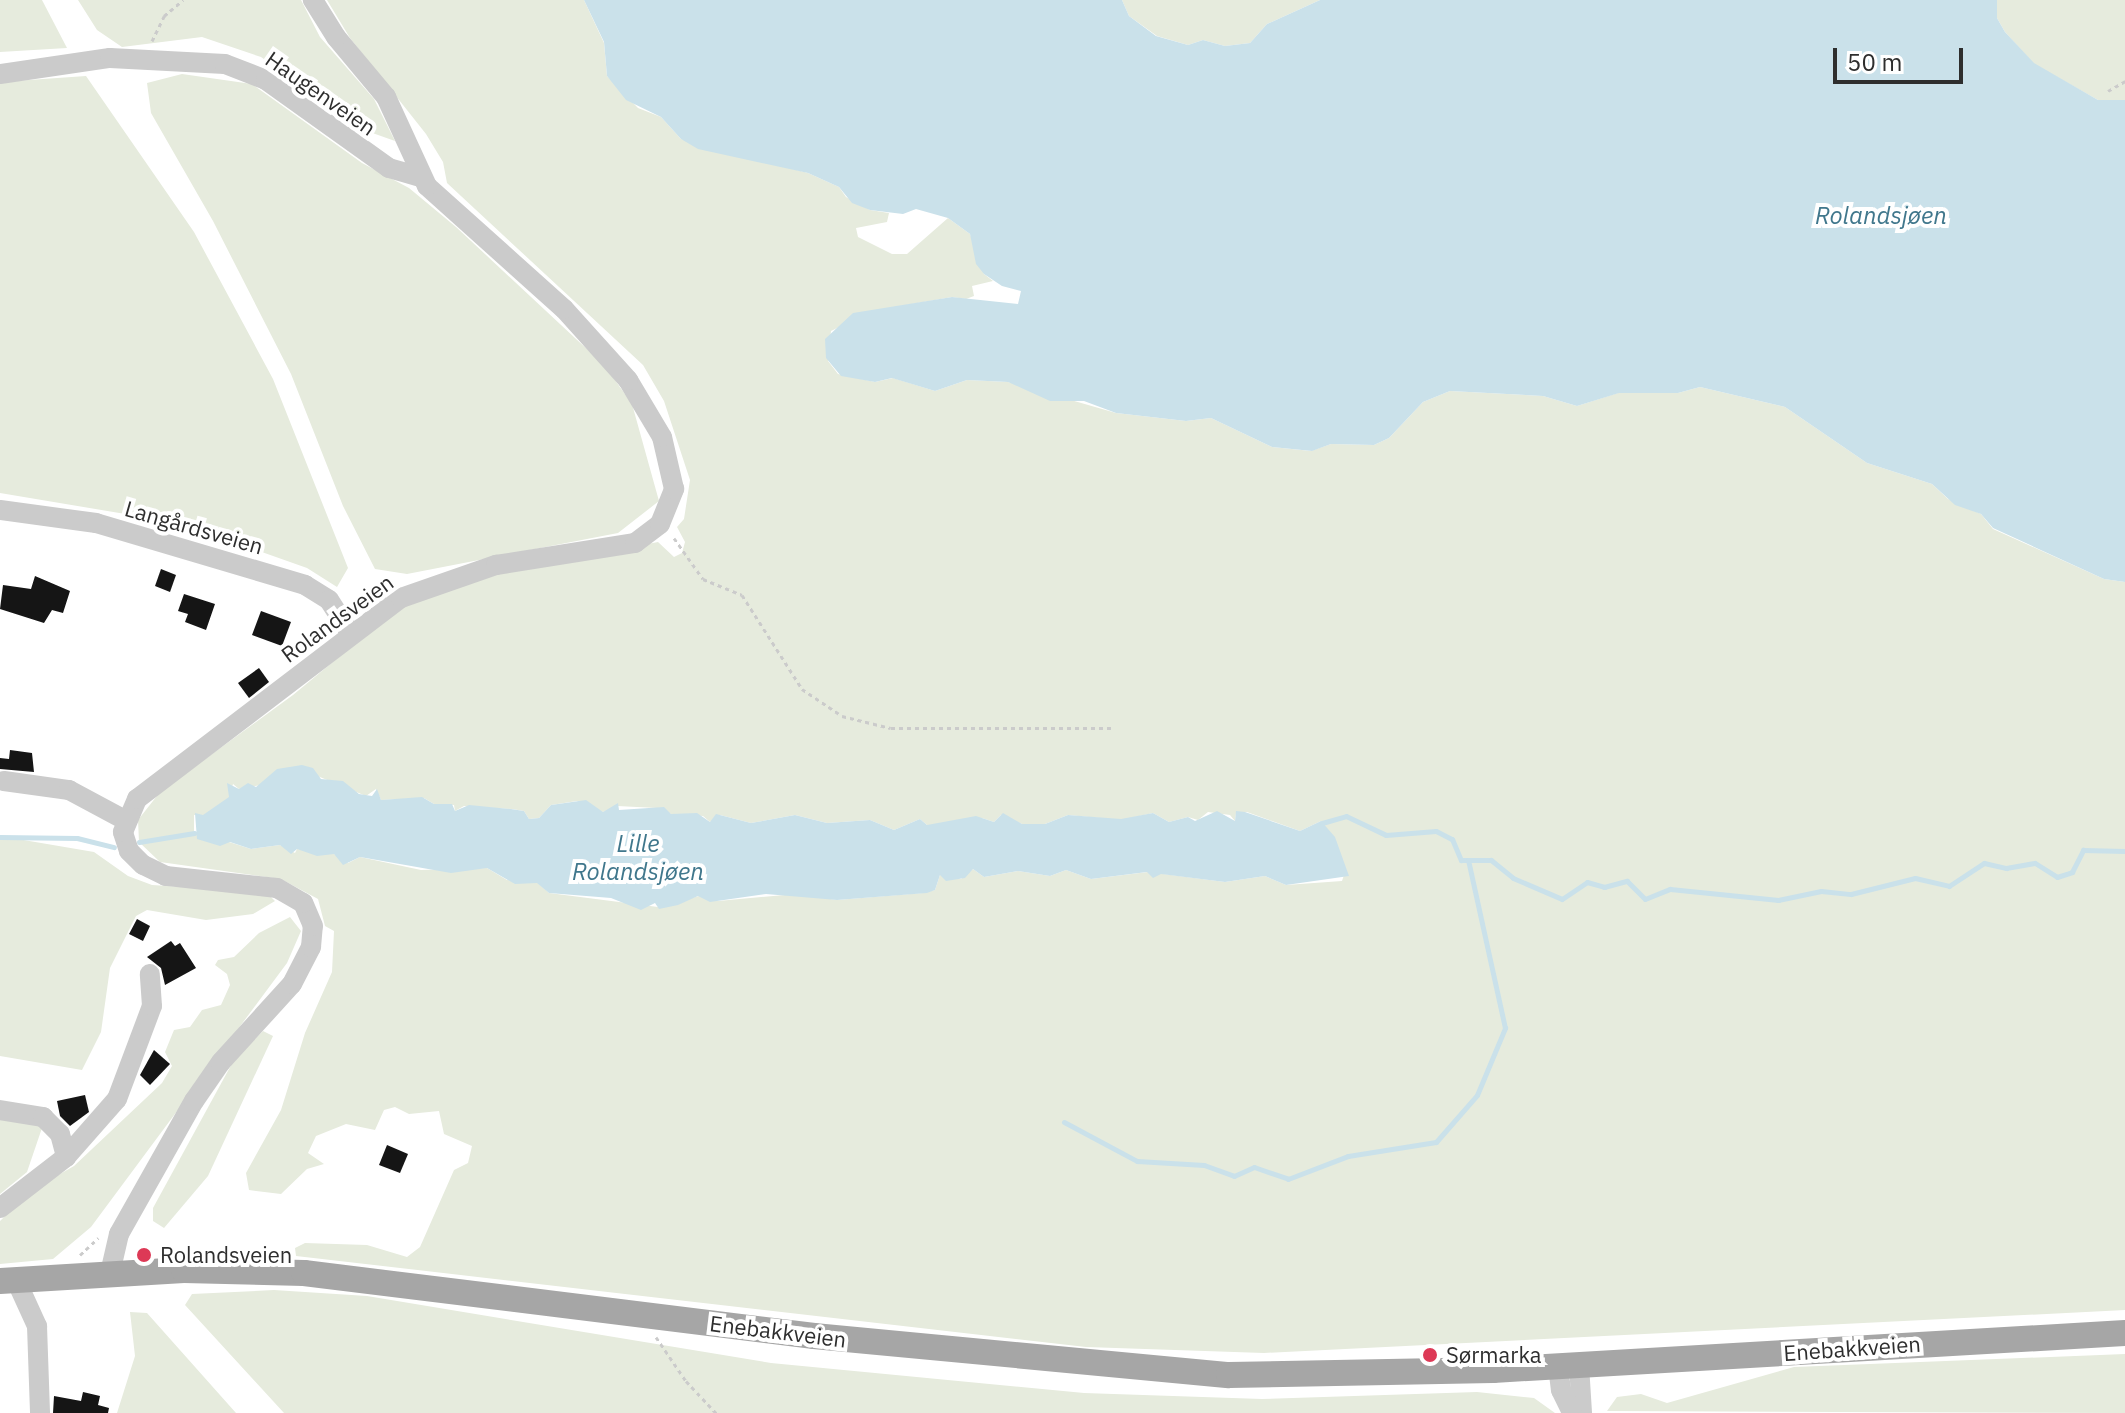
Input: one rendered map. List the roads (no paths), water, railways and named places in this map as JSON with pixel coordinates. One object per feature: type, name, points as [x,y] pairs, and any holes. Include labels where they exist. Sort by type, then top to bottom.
[{"type":"main road","name":"Enebakkveien","points":[[8,1281],[110,1273],[304,1273],[645,1316],[1186,1374],[1346,1375],[2125,1333]]},
{"type":"street","points":[[313,0],[336,37],[386,97],[421,177]]},
{"type":"street","name":"Haugenveien","points":[[0,74],[110,58],[225,64],[248,71],[389,168],[421,177]]},
{"type":"street","name":"Rolandsveien","points":[[125,820],[144,792],[401,598],[447,579],[496,565],[622,546],[645,537],[660,524],[673,500],[674,478],[662,437],[642,399],[585,329],[459,219],[421,177]]},
{"type":"street","name":"Langårdsveien","points":[[0,510],[109,526],[305,585],[329,600],[351,634]]},
{"type":"street","points":[[4,781],[69,790],[125,820],[129,851],[152,871],[277,888],[303,903],[313,926],[311,947],[292,984],[221,1062],[194,1101],[119,1234],[110,1273]]},
{"type":"street","points":[[0,1208],[66,1157],[103,1117],[128,1078],[155,993],[150,974]]},
{"type":"street","points":[[0,1110],[43,1117],[60,1134],[66,1157]]},
{"type":"street","points":[[8,1281],[37,1326],[40,1413]]},
{"type":"street","points":[[1569,1365],[1561,1390],[1572,1413]]},
{"type":"street","points":[[1569,1365],[1582,1413]]},
{"type":"water","name":"Rolandsjøen","points":[[584,0],[1122,0],[1129,16],[1156,36],[1188,45],[1203,40],[1225,46],[1250,43],[1267,24],[1320,0],[1997,0],[1997,18],[2005,32],[2034,63],[2098,100],[2125,100],[2125,582],[2104,579],[1993,528],[1981,514],[1955,505],[1932,484],[1867,463],[1785,407],[1700,387],[1678,393],[1619,393],[1577,406],[1543,396],[1450,391],[1423,402],[1389,438],[1374,445],[1331,444],[1312,451],[1272,447],[1211,418],[1186,421],[1116,413],[1084,401],[1050,401],[1008,382],[967,380],[935,391],[892,378],[875,382],[841,376],[826,358],[825,339],[853,313],[952,297],[1018,304],[1021,291],[1002,286],[984,274],[976,264],[970,234],[948,218],[916,209],[903,214],[870,210],[852,203],[839,187],[808,173],[698,149],[681,139],[661,117],[626,100],[607,76],[604,42]]},
{"type":"water","name":"Lille Rolandsjøen","points":[[302,765],[313,768],[321,779],[343,781],[359,794],[372,796],[377,789],[381,800],[422,797],[434,804],[452,804],[455,811],[469,805],[511,809],[524,811],[529,819],[539,818],[551,805],[586,800],[603,812],[618,803],[619,810],[664,807],[671,814],[697,813],[710,822],[716,814],[751,823],[795,815],[827,823],[870,820],[894,830],[920,819],[927,825],[976,816],[994,822],[1003,813],[1022,824],[1045,824],[1068,815],[1121,819],[1153,813],[1169,822],[1188,817],[1195,821],[1217,811],[1235,821],[1236,811],[1300,831],[1321,821],[1335,837],[1349,876],[1286,885],[1265,876],[1225,882],[1161,874],[1153,878],[1147,872],[1091,879],[1066,870],[1050,876],[1018,871],[984,877],[973,869],[965,878],[946,881],[940,875],[935,890],[927,893],[837,900],[766,894],[710,902],[698,896],[678,905],[659,909],[655,903],[641,910],[611,898],[549,893],[537,883],[515,884],[487,868],[451,873],[360,857],[343,865],[334,854],[317,856],[297,849],[291,854],[280,845],[251,849],[230,842],[220,846],[197,839],[195,813],[203,815],[229,797],[227,783],[239,789],[248,783],[256,787],[277,769]]},
{"type":"waterway","points":[[1322,823],[1346,816],[1386,835],[1436,831],[1452,839],[1461,860],[1491,860],[1513,878],[1562,899],[1587,882],[1604,887],[1627,881],[1645,899],[1670,889],[1778,900],[1821,891],[1851,894],[1915,878],[1949,886],[1984,863],[2006,868],[2035,863],[2057,877],[2072,872],[2083,850],[2125,851]]},
{"type":"waterway","points":[[139,842],[194,833]]},
{"type":"waterway","points":[[0,837],[77,838],[114,847]]},
{"type":"waterway","points":[[1064,1122],[1137,1161],[1204,1165],[1234,1176],[1254,1167],[1288,1179],[1348,1156],[1436,1142],[1477,1095],[1505,1028],[1468,860]]},
{"type":"place","name":"Rolandsveien","points":[[144,1255]]},
{"type":"place","name":"Sørmarka","points":[[1430,1355]]}]
